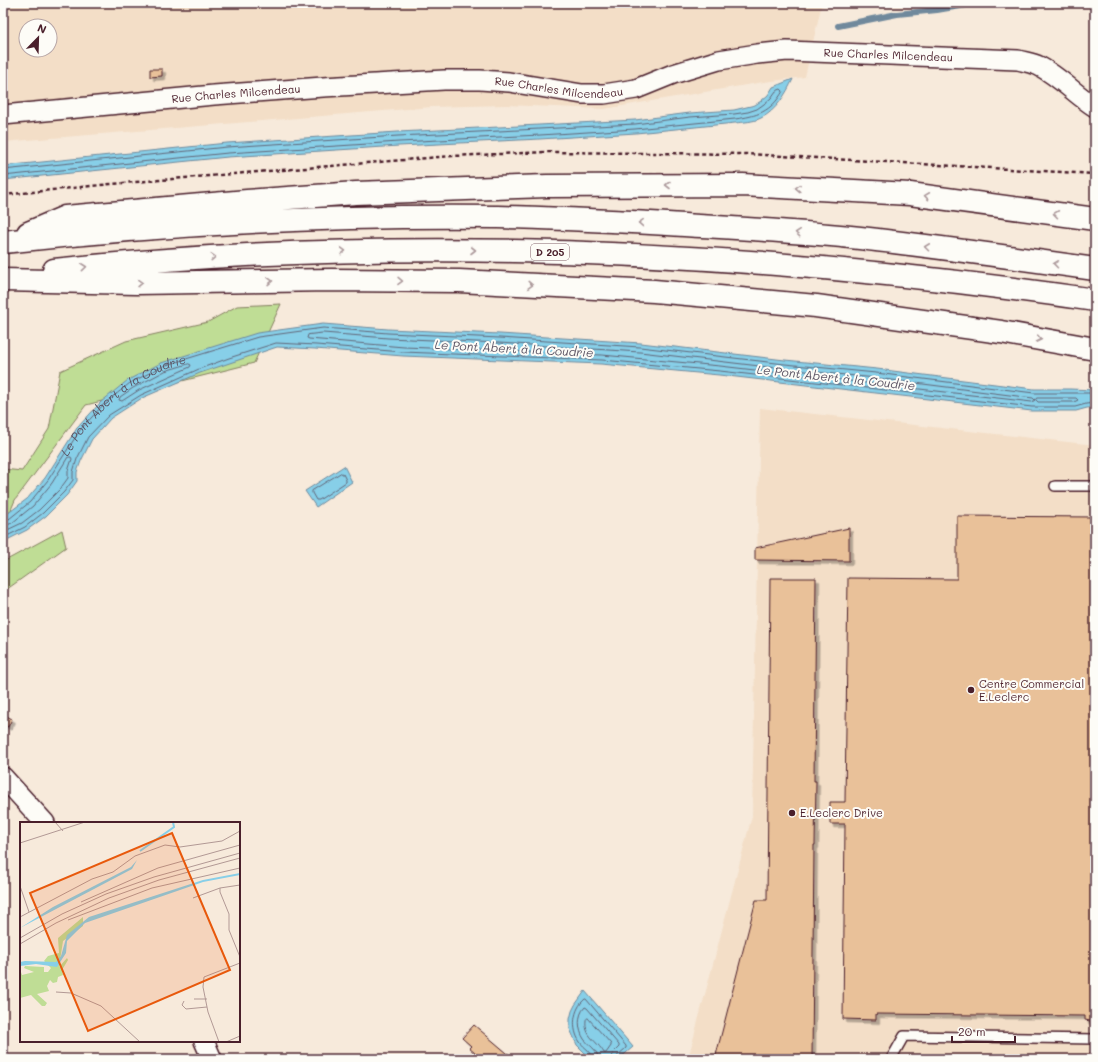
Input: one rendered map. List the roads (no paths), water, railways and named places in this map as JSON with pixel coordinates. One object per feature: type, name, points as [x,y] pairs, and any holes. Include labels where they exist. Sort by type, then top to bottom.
[{"type":"highway","points":[[6,241],[65,217],[356,193],[547,186],[743,185],[902,193],[1095,219]]},
{"type":"highway","points":[[6,241],[210,224],[324,219],[506,218],[733,228],[859,238],[1095,269]]},
{"type":"highway","name":"D 205","points":[[3,275],[87,266],[229,256],[323,252],[503,250],[618,254],[748,262],[884,274],[1095,300]]},
{"type":"highway","points":[[3,280],[136,283],[331,280],[459,281],[654,291],[816,306],[1001,332],[1095,349]]},
{"type":"street","name":"Rue Charles Milcendeau","points":[[3,115],[276,90],[444,80],[509,82],[582,94],[604,94],[636,88],[673,74],[718,60],[787,51],[1018,60],[1039,66],[1057,77],[1084,100],[1095,107]]},
{"type":"street","points":[[3,777],[44,822]]},
{"type":"street","points":[[204,1042],[212,1059]]},
{"type":"lane","points":[[1055,486],[1095,486]]},
{"type":"lane","points":[[891,1059],[904,1036],[1095,1039]]},
{"type":"water","points":[[793,79],[776,107],[761,118],[748,122],[636,133],[228,157],[3,180],[3,166],[227,143],[398,132],[635,120],[690,113],[734,110],[755,105],[768,95],[773,87]]},
{"type":"water","name":"Le Pont Abert à la Coudrie","points":[[323,324],[641,343],[877,369],[1034,389],[1095,390],[1095,407],[1076,411],[1032,411],[719,375],[601,364],[403,356],[277,347],[200,373],[142,398],[111,418],[92,439],[77,472],[77,481],[67,495],[46,516],[27,530],[3,542],[3,517],[27,499],[45,478],[77,428],[101,402],[128,380],[161,363],[257,333]]},
{"type":"water","points":[[344,466],[352,482],[316,507],[305,491]]},
{"type":"water","points":[[585,991],[633,1047],[619,1059],[591,1059],[577,1045],[570,1029],[570,1019],[575,1005]]},
{"type":"waterway","points":[[838,26],[897,14],[937,10],[971,3]]},
{"type":"place","name":"Centre Commercial E.Leclerc","points":[[971,690]]},
{"type":"place","name":"E.Leclerc Drive","points":[[792,813]]}]
